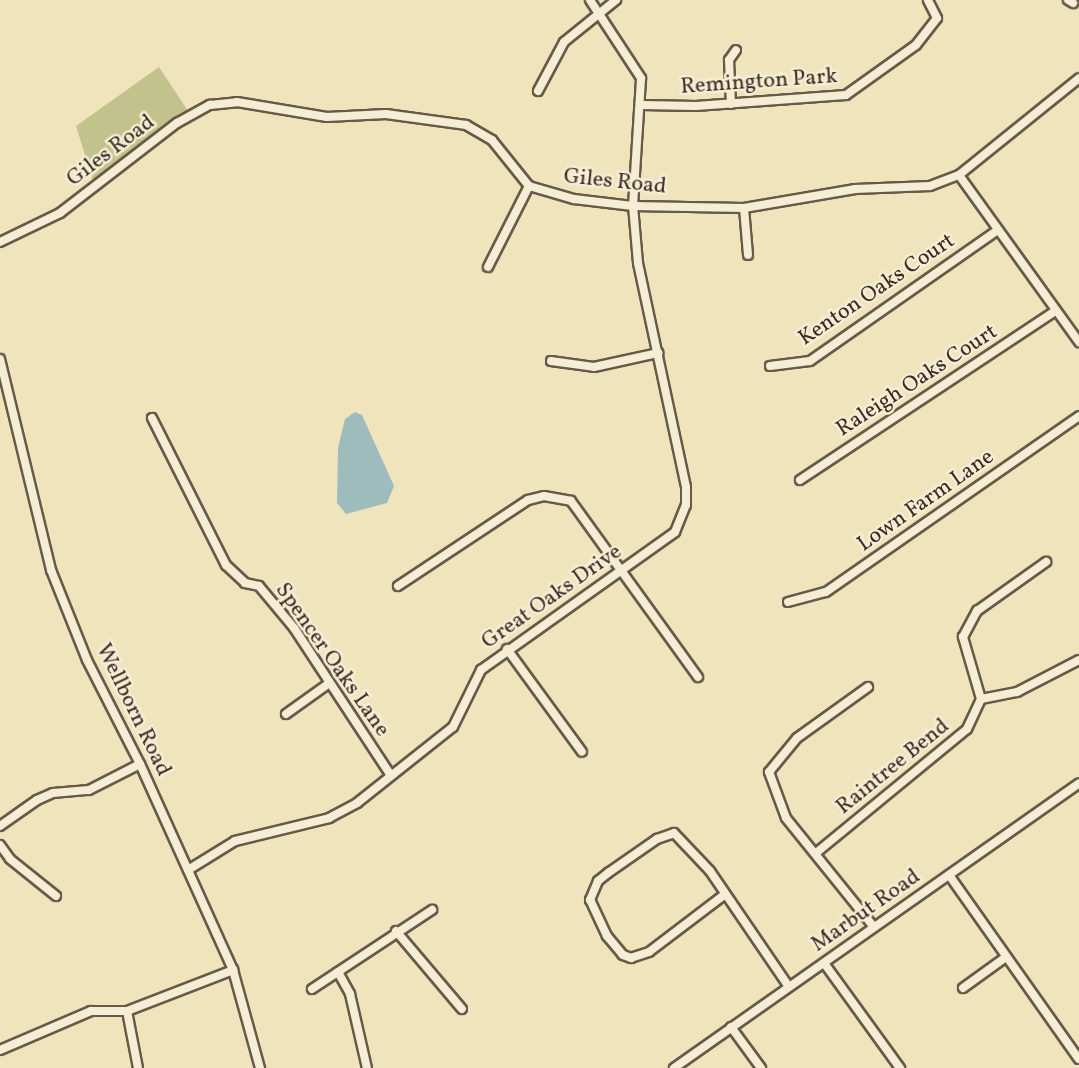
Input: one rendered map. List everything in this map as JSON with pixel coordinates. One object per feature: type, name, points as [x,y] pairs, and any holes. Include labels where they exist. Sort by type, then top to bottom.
[{"type":"street","name":"Great Oaks Drive","points":[[188,870],[235,841],[329,818],[357,803],[390,774],[453,728],[482,670],[507,649],[675,532],[686,505],[686,488],[638,263],[633,206],[642,105],[639,69],[590,0]]},
{"type":"street","points":[[538,91],[564,42],[616,0]]},
{"type":"street","name":"Remington Park","points":[[642,105],[731,104],[852,92],[916,45],[937,18],[928,0]]},
{"type":"street","points":[[731,104],[729,60],[736,50]]},
{"type":"street","name":"Giles Road","points":[[0,242],[60,213],[194,112],[237,102],[327,117],[386,114],[466,125],[492,140],[529,186],[574,199],[633,206],[744,208],[855,189],[930,186],[959,175],[1079,78]]},
{"type":"street","points":[[959,175],[1054,312],[1079,342]]},
{"type":"street","points":[[488,267],[529,186]]},
{"type":"street","points":[[744,208],[748,255]]},
{"type":"street","name":"Kenton Oaks Court","points":[[770,366],[810,360],[998,230]]},
{"type":"street","name":"Raleigh Oaks Court","points":[[800,480],[1054,312]]},
{"type":"street","points":[[551,360],[594,368],[658,353]]},
{"type":"street","name":"Wellborn Road","points":[[0,359],[40,541],[87,660],[140,764],[233,970],[261,1068]]},
{"type":"street","name":"Lown Farm Lane","points":[[788,602],[826,592],[1079,416]]},
{"type":"street","name":"Spencer Oaks Lane","points":[[152,418],[226,565],[245,583],[259,586],[294,628],[328,684],[390,774]]},
{"type":"street","points":[[398,586],[528,500],[544,496],[571,501],[623,568],[698,676]]},
{"type":"street","points":[[1046,562],[977,611],[963,637],[981,699],[1017,692],[1079,660]]},
{"type":"street","points":[[507,649],[582,752]]},
{"type":"street","points":[[286,714],[328,684]]},
{"type":"street","points":[[868,687],[797,738],[769,772],[786,818],[873,926]]},
{"type":"street","name":"Raintree Bend","points":[[816,853],[952,743],[967,729],[981,699]]},
{"type":"street","points":[[0,826],[45,796],[89,790],[140,764]]},
{"type":"street","name":"Marbut Road","points":[[674,1068],[1079,783]]},
{"type":"street","points":[[724,896],[649,952],[632,958],[623,955],[607,936],[590,900],[598,881],[608,873],[657,839],[674,833],[688,844],[789,987]]},
{"type":"street","points":[[0,845],[10,859],[56,896]]},
{"type":"street","points":[[949,874],[1079,1059]]},
{"type":"street","points":[[312,989],[396,931],[432,910]]},
{"type":"street","points":[[396,931],[462,1009]]},
{"type":"street","points":[[963,988],[1006,957]]},
{"type":"street","points":[[824,963],[900,1068]]},
{"type":"street","points":[[0,1050],[91,1011],[127,1011],[233,970]]},
{"type":"street","points":[[338,972],[350,994],[368,1068]]},
{"type":"street","points":[[127,1011],[138,1068]]},
{"type":"street","points":[[731,1027],[760,1068]]},
{"type":"green space","points":[[159,67],[188,111],[93,181],[76,126]]},
{"type":"water","points":[[355,412],[362,415],[394,486],[387,503],[346,514],[337,503],[338,448],[345,419]]}]
